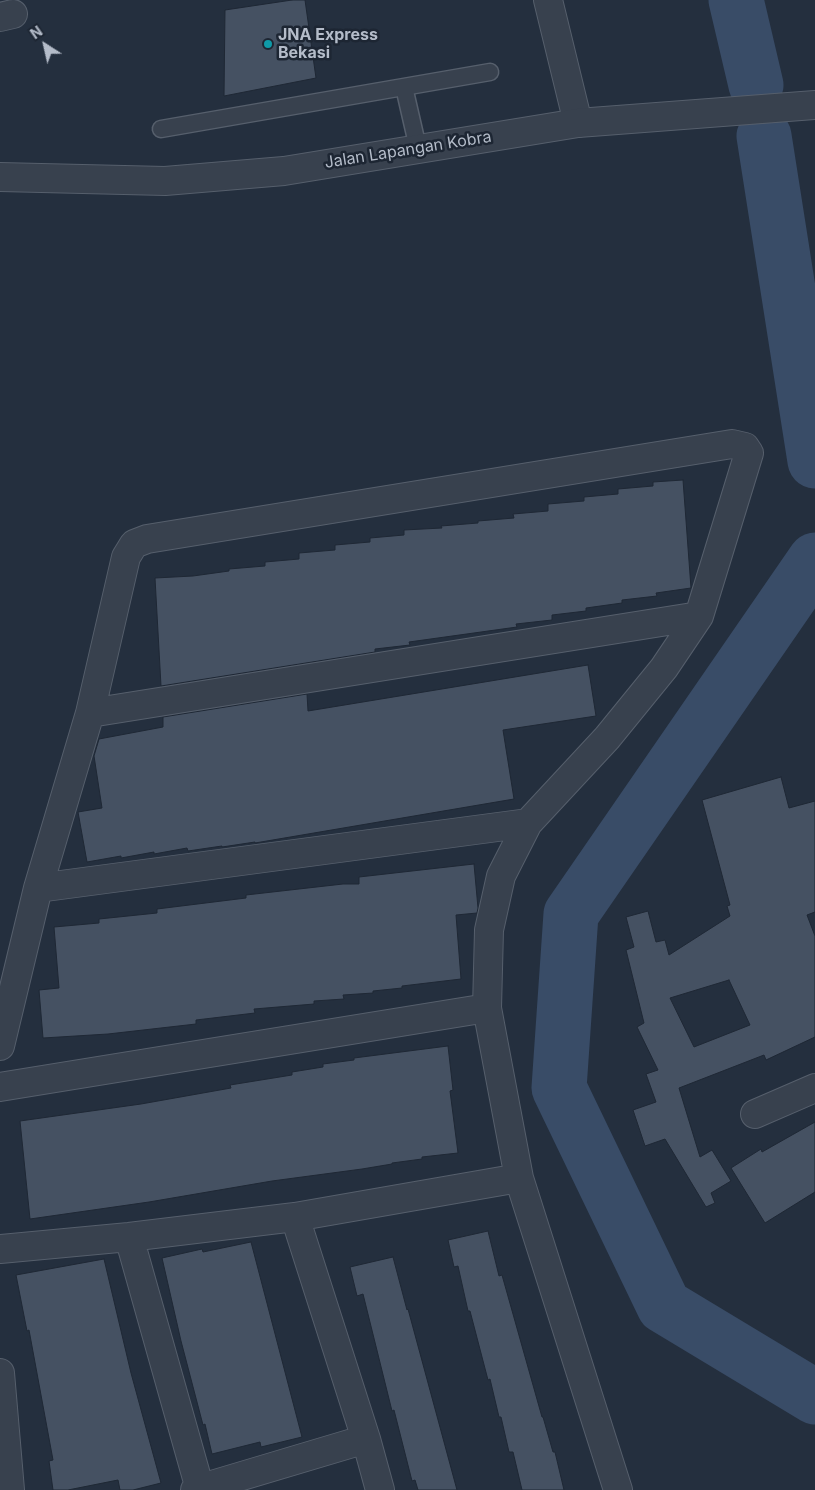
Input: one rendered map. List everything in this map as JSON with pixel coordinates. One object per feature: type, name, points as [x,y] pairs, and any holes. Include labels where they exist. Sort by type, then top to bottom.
[{"type":"street","points":[[548,0],[578,123]]},
{"type":"street","name":"Jalan Lapangan Kobra","points":[[0,178],[165,181],[284,171],[578,123],[815,105]]},
{"type":"street","points":[[0,1046],[38,888],[90,713],[126,557],[134,544],[147,538],[732,444],[745,447],[749,453],[699,616],[664,668],[607,738],[528,823],[501,876],[489,930],[487,1008],[519,1178],[618,1490]]},
{"type":"street","points":[[90,713],[699,616]]},
{"type":"street","points":[[38,888],[528,823]]},
{"type":"street","points":[[0,1086],[487,1008]]},
{"type":"street","points":[[755,1114],[815,1088]]},
{"type":"street","points":[[0,1249],[129,1237],[295,1217],[519,1178]]},
{"type":"street","points":[[295,1217],[366,1439],[380,1490]]},
{"type":"street","points":[[129,1237],[197,1489],[366,1439]]},
{"type":"street","points":[[0,1373],[10,1490]]},
{"type":"lane","points":[[160,129],[490,72]]},
{"type":"lane","points":[[404,87],[418,148]]},
{"type":"building","name":"JNA Express Bekasi","points":[[292,0],[305,0],[316,78],[224,96],[225,10]]},
{"type":"building","points":[[683,480],[691,588],[656,593],[657,596],[622,600],[622,603],[586,608],[586,611],[552,615],[552,620],[516,624],[517,627],[409,642],[410,645],[375,649],[375,652],[161,686],[155,578],[193,576],[229,571],[229,569],[265,566],[265,562],[299,559],[299,553],[335,550],[335,545],[370,542],[370,538],[404,535],[404,530],[442,528],[441,526],[514,518],[513,514],[548,511],[548,504],[584,501],[584,497],[618,494],[618,489],[653,486],[653,482]]},
{"type":"building","points":[[588,665],[596,716],[503,730],[514,799],[255,843],[188,851],[187,848],[87,862],[78,812],[102,808],[94,756],[99,739],[163,727],[163,717],[307,694],[308,711]]},
{"type":"building","points":[[781,777],[789,808],[815,801],[815,912],[807,915],[815,936],[815,1037],[766,1060],[764,1055],[679,1088],[700,1157],[712,1150],[731,1181],[711,1193],[715,1203],[706,1207],[665,1139],[645,1146],[633,1110],[656,1102],[646,1074],[658,1070],[637,1027],[644,1023],[626,950],[634,947],[626,917],[648,911],[656,942],[665,940],[669,955],[730,916],[727,906],[730,905],[702,800]],"holes":[[[729,980],[750,1025],[694,1047],[670,998]]]},
{"type":"building","points":[[474,864],[477,913],[456,915],[461,979],[402,986],[402,988],[373,991],[373,993],[343,995],[344,999],[314,1001],[314,1004],[254,1009],[255,1013],[196,1020],[196,1024],[108,1034],[43,1038],[39,990],[59,988],[54,927],[99,923],[99,919],[157,913],[157,909],[246,898],[246,895],[343,884],[359,884],[359,877]]},
{"type":"building","points":[[448,1046],[453,1090],[450,1091],[458,1153],[422,1157],[422,1159],[362,1169],[272,1181],[149,1202],[30,1219],[20,1121],[141,1104],[231,1088],[230,1085],[292,1075],[292,1072],[323,1067],[323,1064],[354,1060],[354,1058]]},
{"type":"building","points":[[815,1122],[815,1192],[765,1223],[731,1168],[761,1149],[762,1152]]},
{"type":"building","points":[[488,1231],[499,1276],[502,1275],[542,1417],[553,1452],[555,1452],[564,1490],[522,1490],[513,1452],[509,1452],[490,1379],[488,1380],[470,1311],[468,1311],[458,1266],[454,1267],[448,1240]]},
{"type":"building","points":[[251,1242],[302,1437],[261,1447],[260,1442],[212,1454],[181,1341],[162,1258],[202,1249],[203,1252]]},
{"type":"building","points":[[393,1257],[457,1490],[418,1490],[415,1480],[412,1481],[394,1410],[392,1411],[363,1294],[357,1296],[350,1267]]},
{"type":"building","points":[[104,1259],[131,1373],[161,1483],[133,1490],[120,1490],[118,1480],[68,1490],[53,1490],[49,1461],[53,1460],[29,1330],[27,1331],[16,1275]]},
{"type":"waterway","points":[[736,0],[756,85]]},
{"type":"waterway","points":[[764,136],[815,461]]},
{"type":"waterway","points":[[815,560],[571,914],[559,1088],[664,1306],[815,1397]]},
{"type":"place","name":"JNA Express Bekasi","points":[[268,44]]}]
